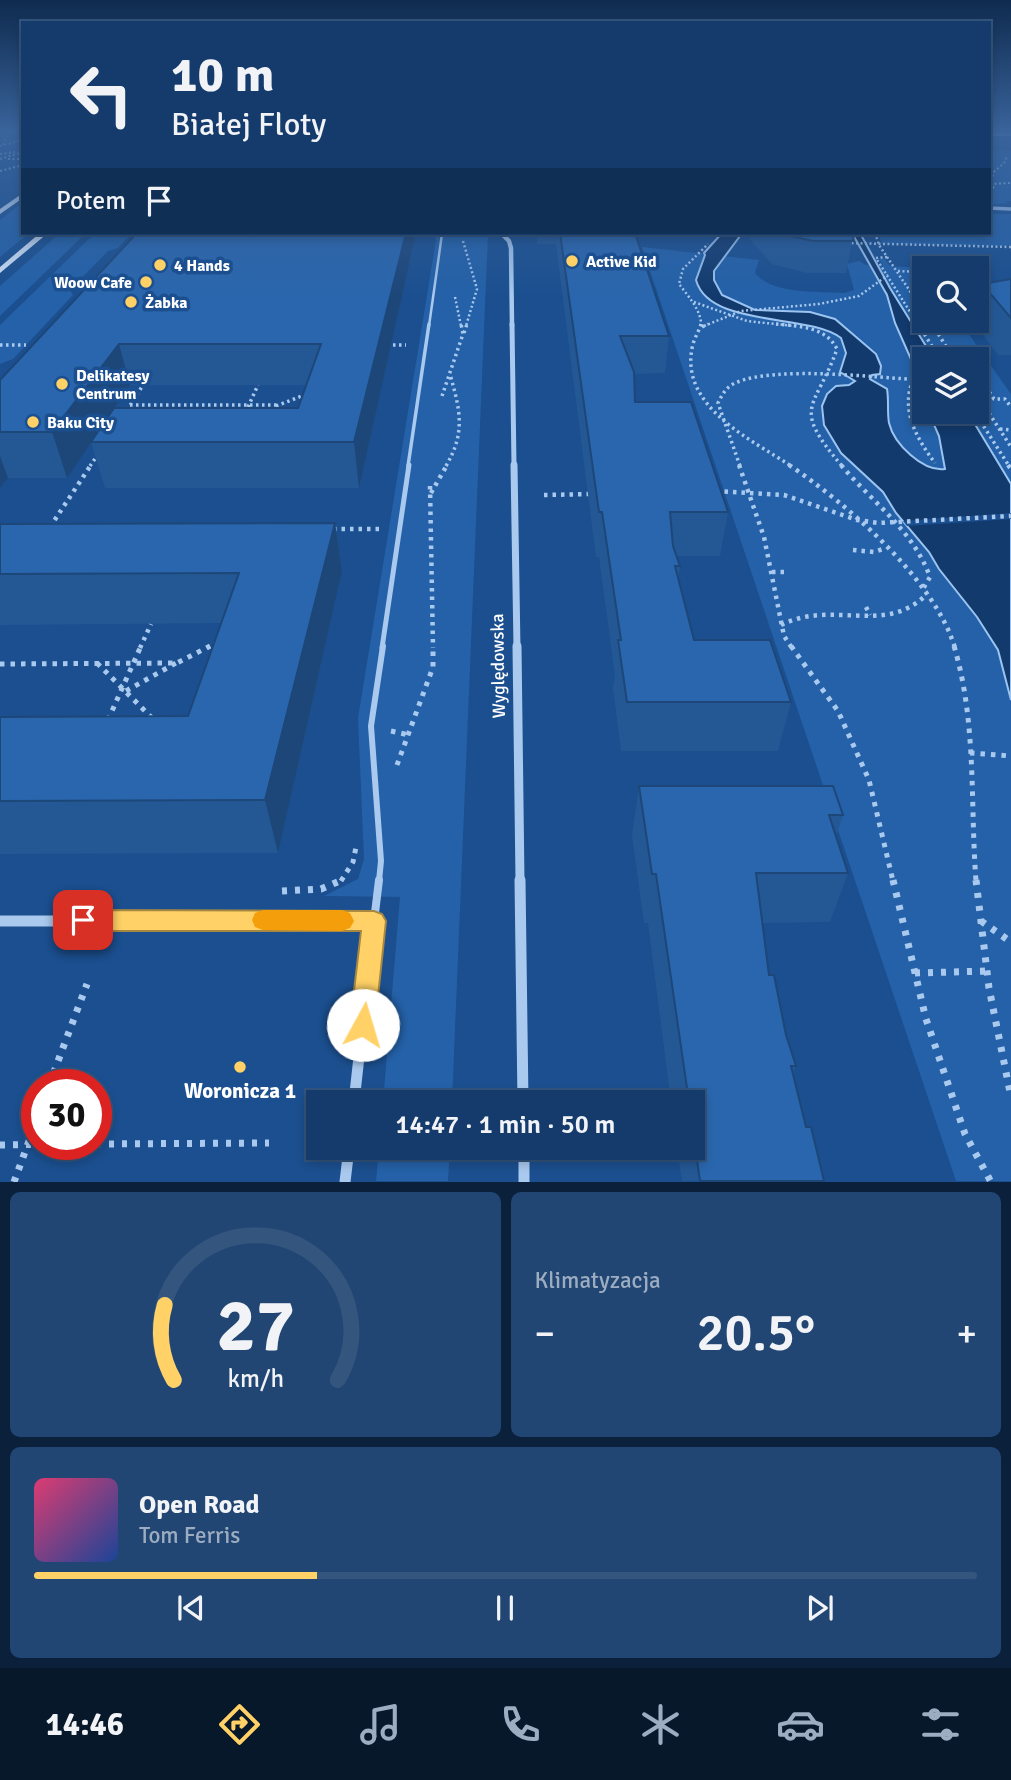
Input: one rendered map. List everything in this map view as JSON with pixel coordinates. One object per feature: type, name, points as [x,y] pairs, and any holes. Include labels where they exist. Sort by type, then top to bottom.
[{"type":"main road","points":[[0,212],[21,196]]},
{"type":"main road","points":[[0,271],[42,235]]},
{"type":"street","points":[[991,208],[1011,209]]},
{"type":"street","name":"Wyględowska","points":[[503,235],[511,248],[523,1090]]},
{"type":"street","points":[[0,921],[374,921],[355,1090]]},
{"type":"street","points":[[345,1181],[348,1160]]},
{"type":"street","points":[[524,1160],[524,1181]]},
{"type":"lane","points":[[374,921],[381,861],[370,726],[442,235]]},
{"type":"path","points":[[992,186],[1000,193]]},
{"type":"path","points":[[876,235],[879,245],[912,294]]},
{"type":"path","points":[[456,238],[462,240]]},
{"type":"path","points":[[459,251],[462,240]]},
{"type":"path","points":[[438,407],[477,289],[462,240]]},
{"type":"path","points":[[842,243],[1011,247]]},
{"type":"path","points":[[708,244],[680,276],[679,284],[701,315],[701,327],[692,358],[696,380],[704,399],[723,421],[798,471],[886,548],[924,592],[948,627],[958,651],[967,709],[980,921],[986,971],[1011,1097]]},
{"type":"path","points":[[887,257],[876,258],[932,347]]},
{"type":"path","points":[[897,271],[912,272]]},
{"type":"path","points":[[701,327],[724,314],[752,307],[840,301],[869,292],[886,274]]},
{"type":"path","points":[[453,289],[464,334]]},
{"type":"path","points":[[693,302],[755,323],[816,330],[827,334],[836,343],[837,349],[827,376],[814,394],[810,408],[817,431],[841,464],[923,556],[929,569],[930,577],[924,592],[911,610],[892,615],[814,613],[781,625]]},
{"type":"path","points":[[0,345],[26,345]]},
{"type":"path","points":[[387,345],[415,345]]},
{"type":"path","points":[[125,413],[152,371]]},
{"type":"path","points":[[423,506],[456,449],[462,433],[450,373]]},
{"type":"path","points":[[912,380],[827,376],[755,378],[732,384],[722,392],[718,403],[750,491],[772,572],[781,625],[793,650],[838,711],[869,780],[915,972],[939,1058],[965,1134],[991,1181]]},
{"type":"path","points":[[912,383],[907,404],[912,420]]},
{"type":"path","points":[[244,416],[258,386]]},
{"type":"path","points":[[257,414],[315,391]]},
{"type":"path","points":[[989,391],[994,399],[1005,399],[1011,407]]},
{"type":"path","points":[[300,407],[304,396]]},
{"type":"path","points":[[131,405],[278,405]]},
{"type":"path","points":[[225,405],[234,411]]},
{"type":"path","points":[[989,412],[1011,447]]},
{"type":"path","points":[[913,424],[935,463]]},
{"type":"path","points":[[982,424],[1011,469]]},
{"type":"path","points":[[1000,429],[1011,430]]},
{"type":"path","points":[[61,530],[48,530],[100,451]]},
{"type":"path","points":[[394,772],[433,667],[430,483]]},
{"type":"path","points":[[706,491],[750,491],[796,498],[857,520],[896,524],[1011,516]]},
{"type":"path","points":[[544,495],[597,494]]},
{"type":"path","points":[[329,529],[383,529]]},
{"type":"path","points":[[853,550],[874,552],[886,548]]},
{"type":"path","points":[[772,572],[789,572]]},
{"type":"path","points":[[866,607],[870,615]]},
{"type":"path","points":[[105,728],[125,689],[151,624]]},
{"type":"path","points":[[125,689],[225,638]]},
{"type":"path","points":[[213,654],[218,642]]},
{"type":"path","points":[[97,663],[160,727]]},
{"type":"path","points":[[0,664],[177,663]]},
{"type":"path","points":[[96,718],[123,717]]},
{"type":"path","points":[[137,717],[164,717]]},
{"type":"path","points":[[970,753],[1011,756]]},
{"type":"path","points":[[282,891],[317,890],[337,884],[352,869],[356,840]]},
{"type":"path","points":[[980,921],[1011,943]]},
{"type":"path","points":[[915,972],[986,971]]},
{"type":"path","points":[[56,1069],[87,984]]},
{"type":"path","points":[[112,1144],[268,1143]]},
{"type":"path","points":[[0,1144],[21,1145]]},
{"type":"path","points":[[14,1181],[22,1160]]},
{"type":"shaded area","points":[[991,186],[1011,186],[1011,201],[1006,201],[1008,203],[991,205]]},
{"type":"shaded area","points":[[21,204],[21,235],[27,235],[0,257],[0,220]]},
{"type":"shaded area","points":[[991,214],[1011,214],[1011,246],[882,244],[879,235],[991,235]]},
{"type":"shaded area","points":[[58,235],[84,235],[0,316],[0,286]]},
{"type":"shaded area","points":[[93,235],[130,235],[118,248],[108,251],[70,290],[73,295],[13,359],[0,364],[0,325]]},
{"type":"shaded area","points":[[488,235],[452,1090],[384,1090],[400,897],[324,896],[358,879],[364,859],[358,718],[435,237],[366,237]]},
{"type":"shaded area","points":[[720,235],[740,236],[714,271],[714,280],[722,295],[755,310],[810,312],[835,319],[876,354],[881,366],[880,374],[872,375],[870,379],[887,389],[888,419],[892,431],[903,448],[919,461],[936,469],[945,469],[939,436],[934,424],[975,424],[1011,484],[1011,700],[998,650],[977,617],[896,513],[883,492],[841,453],[824,425],[822,406],[827,394],[836,386],[849,385],[855,381],[840,372],[846,353],[841,338],[826,330],[761,318],[720,306],[705,295],[696,280],[705,255]]},
{"type":"shaded area","points":[[853,235],[861,235],[912,324],[912,333],[918,333],[927,347],[912,347],[912,361],[895,323],[887,295]]},
{"type":"shaded area","points":[[642,247],[759,260],[755,273],[763,280],[784,288],[809,292],[844,293],[854,290],[847,264],[859,261],[866,265],[883,266],[879,258],[885,259],[890,266],[912,267],[912,333],[968,333],[978,347],[912,347],[912,424],[989,424],[989,363],[1011,394],[1011,1181],[956,1181]]},
{"type":"shaded area","points":[[378,1160],[449,1160],[448,1181],[376,1181]]},
{"type":"pier","points":[[1011,513],[1011,519],[907,526],[903,521]]},
{"type":"building","points":[[135,235],[406,235],[354,442],[91,442],[114,408],[298,408],[321,344],[119,344],[52,432],[0,432],[0,380]]},
{"type":"building","points":[[560,235],[636,235],[669,336],[620,336],[634,372],[635,402],[691,402],[728,512],[670,512],[673,546],[680,566],[675,566],[694,640],[770,640],[791,702],[627,702],[618,640],[621,640],[602,512],[599,512]]},
{"type":"building","points":[[786,235],[854,235],[853,241],[813,241]]},
{"type":"building","points":[[1011,279],[1011,318],[989,292],[989,283]]},
{"type":"building","points":[[335,523],[265,800],[0,801],[0,717],[188,716],[239,573],[0,574],[0,524]]},
{"type":"building","points":[[639,786],[833,786],[843,815],[829,815],[848,873],[756,873],[769,975],[774,975],[786,1035],[796,1066],[791,1066],[806,1127],[811,1127],[824,1181],[700,1181],[697,1160],[705,1160],[705,1090],[687,1090],[656,874],[652,874]]},
{"type":"slow traffic","points":[[263,920],[342,921]]},
{"type":"place","name":"Active Kid","points":[[572,261]]},
{"type":"place","name":"4 Hands","points":[[160,265]]},
{"type":"place","name":"Woow Cafe","points":[[146,282]]},
{"type":"place","name":"Żabka","points":[[131,302]]},
{"type":"place","name":"Delikatesy Centrum","points":[[62,384]]},
{"type":"place","name":"Baku City","points":[[33,422]]},
{"type":"place","name":"Woronicza 1","points":[[240,1067]]},
{"type":"route","points":[[83,920],[374,921],[363,1025]]}]
